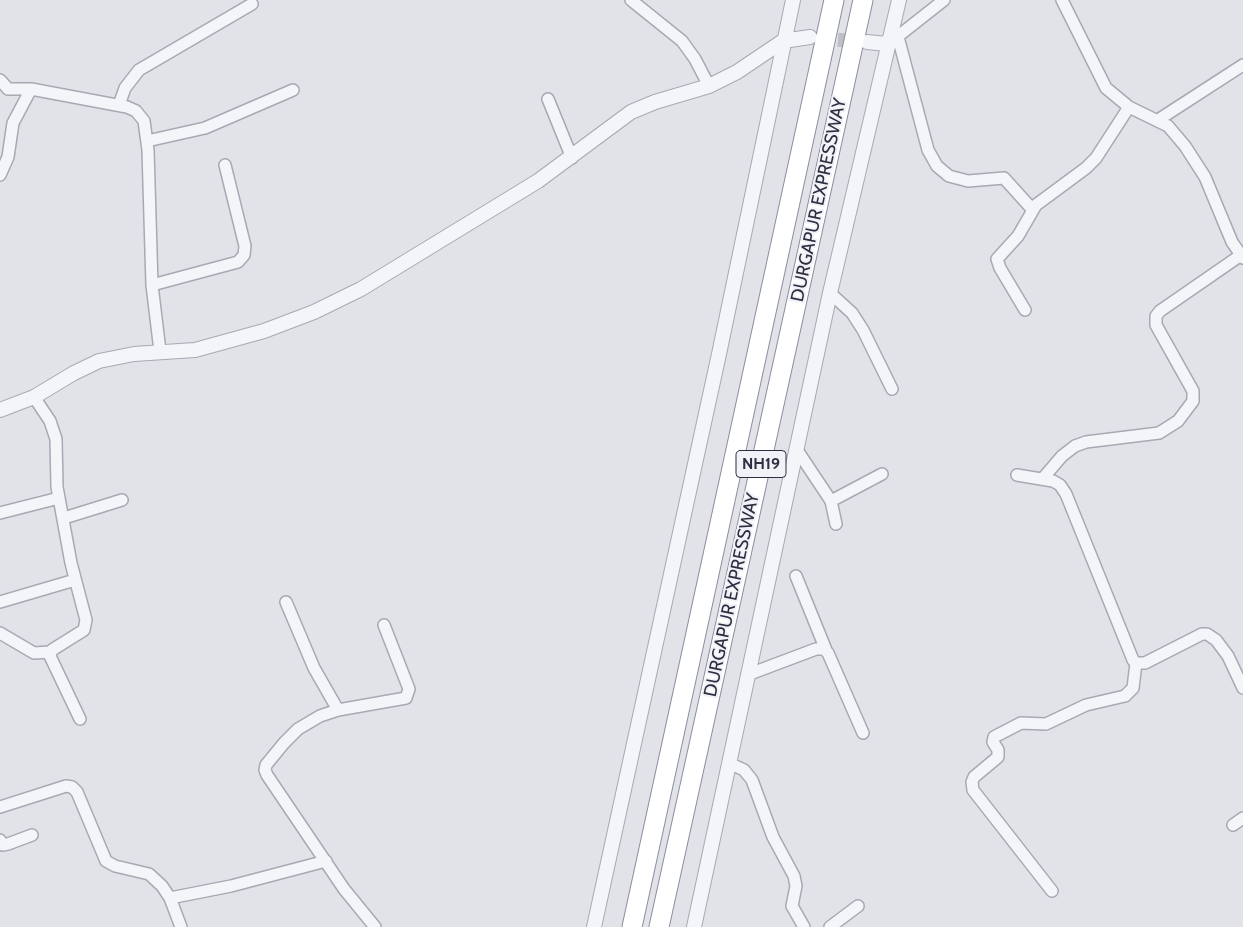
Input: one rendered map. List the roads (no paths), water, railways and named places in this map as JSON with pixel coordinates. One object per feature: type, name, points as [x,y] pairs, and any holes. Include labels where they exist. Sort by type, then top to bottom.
[{"type":"highway","name":"DURGAPUR EXPRESSWAY","points":[[632,927],[834,0]]},
{"type":"highway","name":"DURGAPUR EXPRESSWAY","points":[[659,927],[863,0]]},
{"type":"street","points":[[632,0],[682,41],[695,59],[709,86]]},
{"type":"street","points":[[594,927],[719,354],[793,0]]},
{"type":"street","points":[[694,927],[830,293],[893,40],[899,0]]},
{"type":"street","points":[[866,42],[893,40],[944,0]]},
{"type":"street","points":[[1044,477],[1062,456],[1074,446],[1086,442],[1158,433],[1178,421],[1193,401],[1193,392],[1156,325],[1156,316],[1242,257],[1229,235],[1199,167],[1176,134],[1158,120],[1128,106],[1106,88],[1098,77],[1062,0]]},
{"type":"street","points":[[119,105],[124,88],[140,70],[252,4]]},
{"type":"street","points":[[0,410],[34,397],[74,373],[99,361],[160,351],[195,350],[264,331],[338,301],[409,261],[572,158],[631,112],[656,102],[709,86],[737,72],[783,41],[810,37]]},
{"type":"street","points":[[893,40],[928,150],[937,166],[949,176],[968,181],[1004,178],[1032,209]]},
{"type":"street","points":[[1158,120],[1243,65]]},
{"type":"street","points":[[0,80],[8,89],[31,89],[119,105],[136,111],[144,121],[147,141],[152,285],[160,351]]},
{"type":"street","points":[[0,175],[8,156],[13,123],[31,89]]},
{"type":"street","points":[[147,141],[205,128],[293,90]]},
{"type":"street","points":[[548,99],[572,158]]},
{"type":"street","points":[[1024,310],[1000,268],[997,259],[1021,231],[1032,209],[1096,158],[1128,106]]},
{"type":"street","points":[[152,285],[238,262],[244,256],[245,246],[225,165]]},
{"type":"street","points":[[830,293],[852,314],[863,330],[892,389]]},
{"type":"street","points":[[0,633],[34,653],[50,652],[79,633],[85,626],[86,614],[76,580],[56,480],[56,439],[50,421],[34,397]]},
{"type":"street","points":[[797,450],[831,501],[836,524]]},
{"type":"street","points":[[831,501],[882,474]]},
{"type":"street","points":[[1017,475],[1044,477],[1060,485],[1066,494],[1128,652],[1136,663],[1133,688],[1124,696],[1086,705],[1046,724],[1021,723],[994,736],[993,742],[998,750],[998,757],[972,782],[973,790],[1052,892]]},
{"type":"street","points":[[0,512],[59,498]]},
{"type":"street","points":[[64,518],[122,500]]},
{"type":"street","points":[[796,576],[863,733]]},
{"type":"street","points":[[0,602],[76,580]]},
{"type":"street","points":[[286,602],[311,662],[338,710]]},
{"type":"street","points":[[375,927],[344,890],[267,775],[266,765],[298,729],[320,716],[338,710],[402,700],[408,695],[409,689],[384,625]]},
{"type":"street","points":[[1136,663],[1145,663],[1202,634],[1207,634],[1216,640],[1228,656],[1243,688]]},
{"type":"street","points":[[747,675],[816,649],[826,650]]},
{"type":"street","points":[[50,652],[53,663],[80,719]]},
{"type":"street","points":[[729,762],[744,770],[752,780],[770,830],[794,876],[796,886],[792,906],[804,927]]},
{"type":"street","points":[[0,807],[66,786],[72,787],[77,792],[106,860],[115,866],[149,874],[162,886],[170,898],[180,927]]},
{"type":"street","points":[[1233,825],[1243,818]]},
{"type":"street","points":[[0,840],[3,844],[8,844],[32,835]]},
{"type":"street","points":[[170,898],[231,886],[326,861]]},
{"type":"street","points":[[830,927],[858,906]]},
{"type":"tunnel","points":[[817,38],[863,42]]}]
